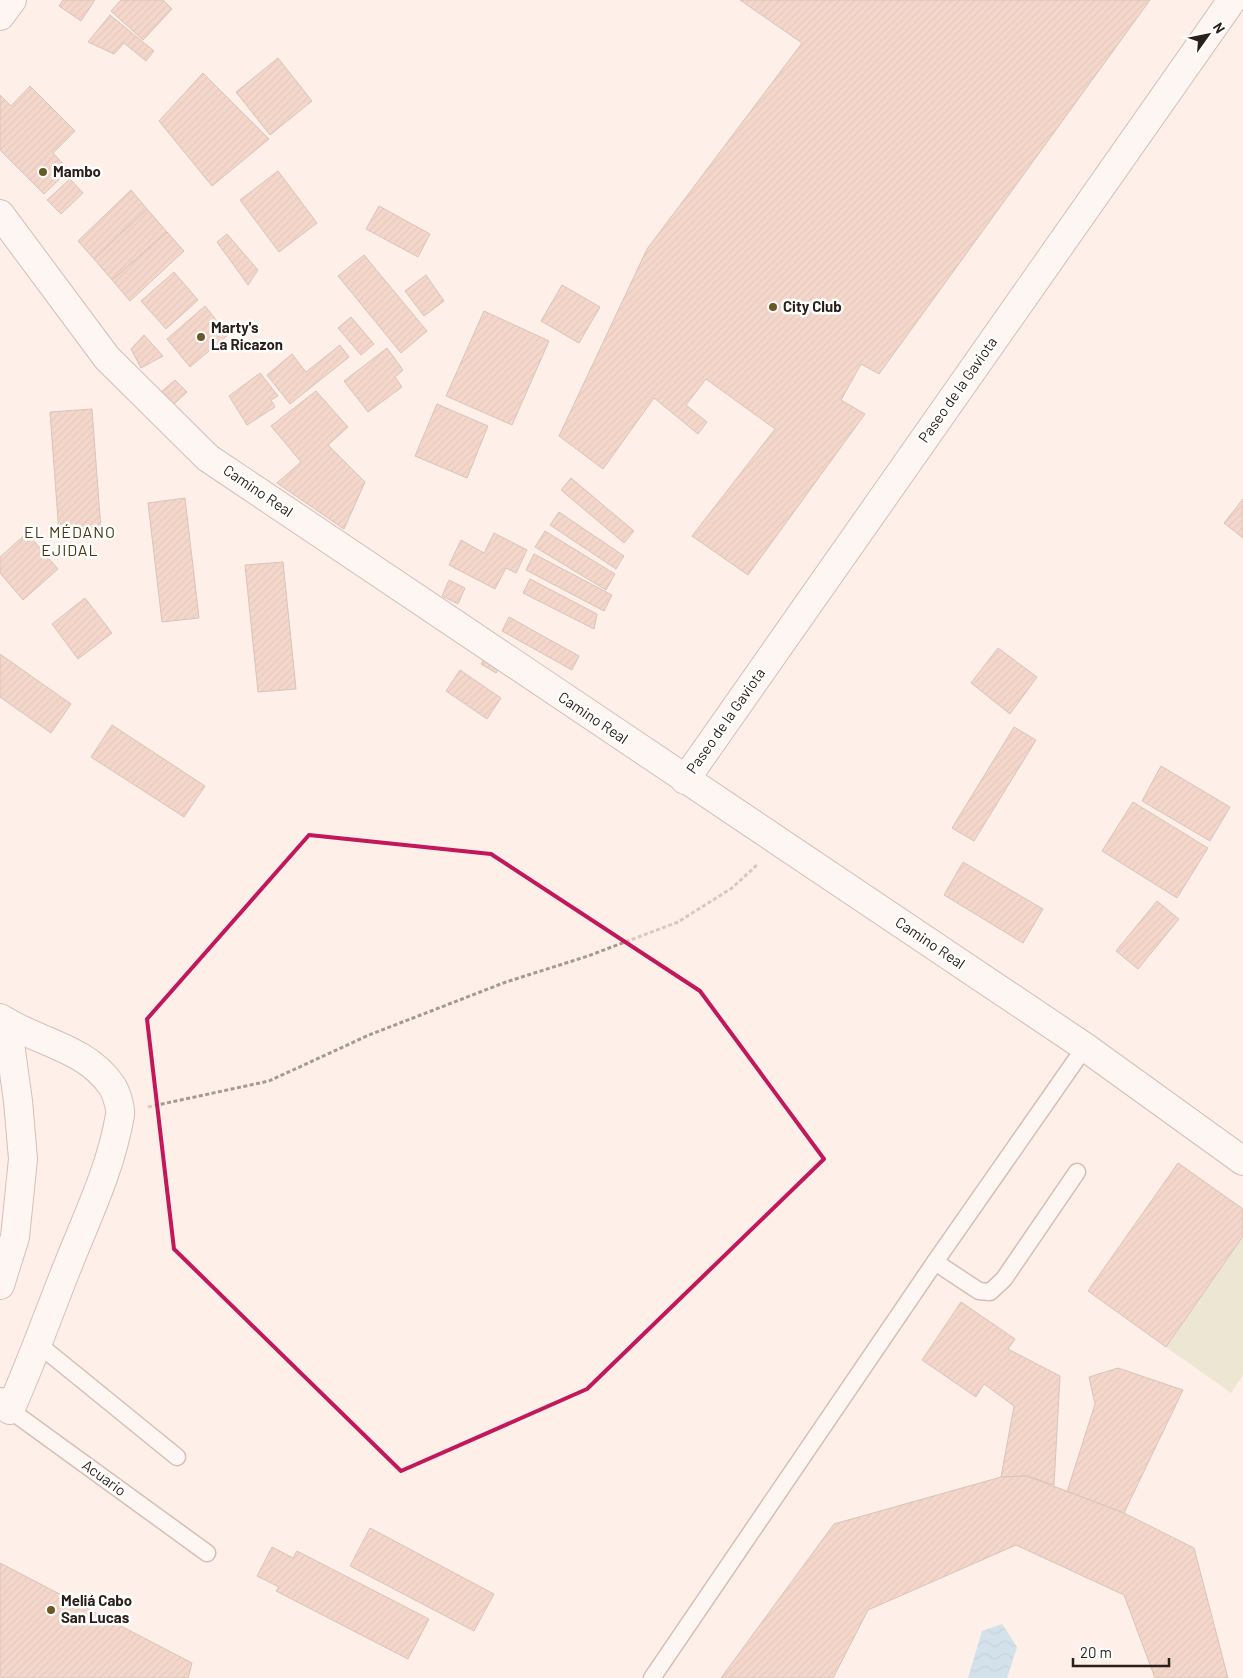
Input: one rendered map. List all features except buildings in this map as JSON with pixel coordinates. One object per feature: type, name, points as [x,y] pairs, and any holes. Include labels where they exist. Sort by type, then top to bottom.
[{"type":"street","points":[[0,16],[12,0]]},
{"type":"street","name":"Paseo de la Gaviota","points":[[685,780],[1232,0]]},
{"type":"street","name":"Camino Real","points":[[0,214],[107,358],[208,458],[1085,1047],[1243,1161]]},
{"type":"street","points":[[3,1020],[68,1049],[98,1069],[113,1087],[121,1112],[102,1184],[61,1282],[38,1344],[5,1406]]},
{"type":"street","points":[[0,1285],[15,1237],[23,1159],[18,1101],[3,1020]]},
{"type":"lane","points":[[652,1678],[935,1262],[1085,1047]]},
{"type":"lane","points":[[935,1262],[978,1291],[990,1292],[1004,1279],[1077,1172]]},
{"type":"lane","points":[[38,1344],[177,1456]]},
{"type":"lane","name":"Acuario","points":[[5,1406],[207,1553]]},
{"type":"path","points":[[121,1112],[270,1081],[369,1035],[497,985],[588,956],[678,922],[732,888],[780,843]]},
{"type":"highlighted area","points":[[309,835],[491,854],[700,991],[824,1159],[587,1389],[401,1471],[174,1249],[147,1019]]},
{"type":"green space","points":[[1243,1236],[1243,1375],[1231,1393],[1166,1347]]},
{"type":"water","points":[[1002,1624],[1017,1647],[1007,1678],[968,1678],[982,1631]]},
{"type":"place","name":"Mambo","points":[[43,172]]},
{"type":"place","name":"City Club","points":[[773,307]]},
{"type":"place","name":"Marty's La Ricazon","points":[[201,337]]},
{"type":"place","name":"Meliá Cabo San Lucas","points":[[51,1610]]},
{"type":"district","name":"EL MÉDANO EJIDAL","points":[[70,541]]}]
